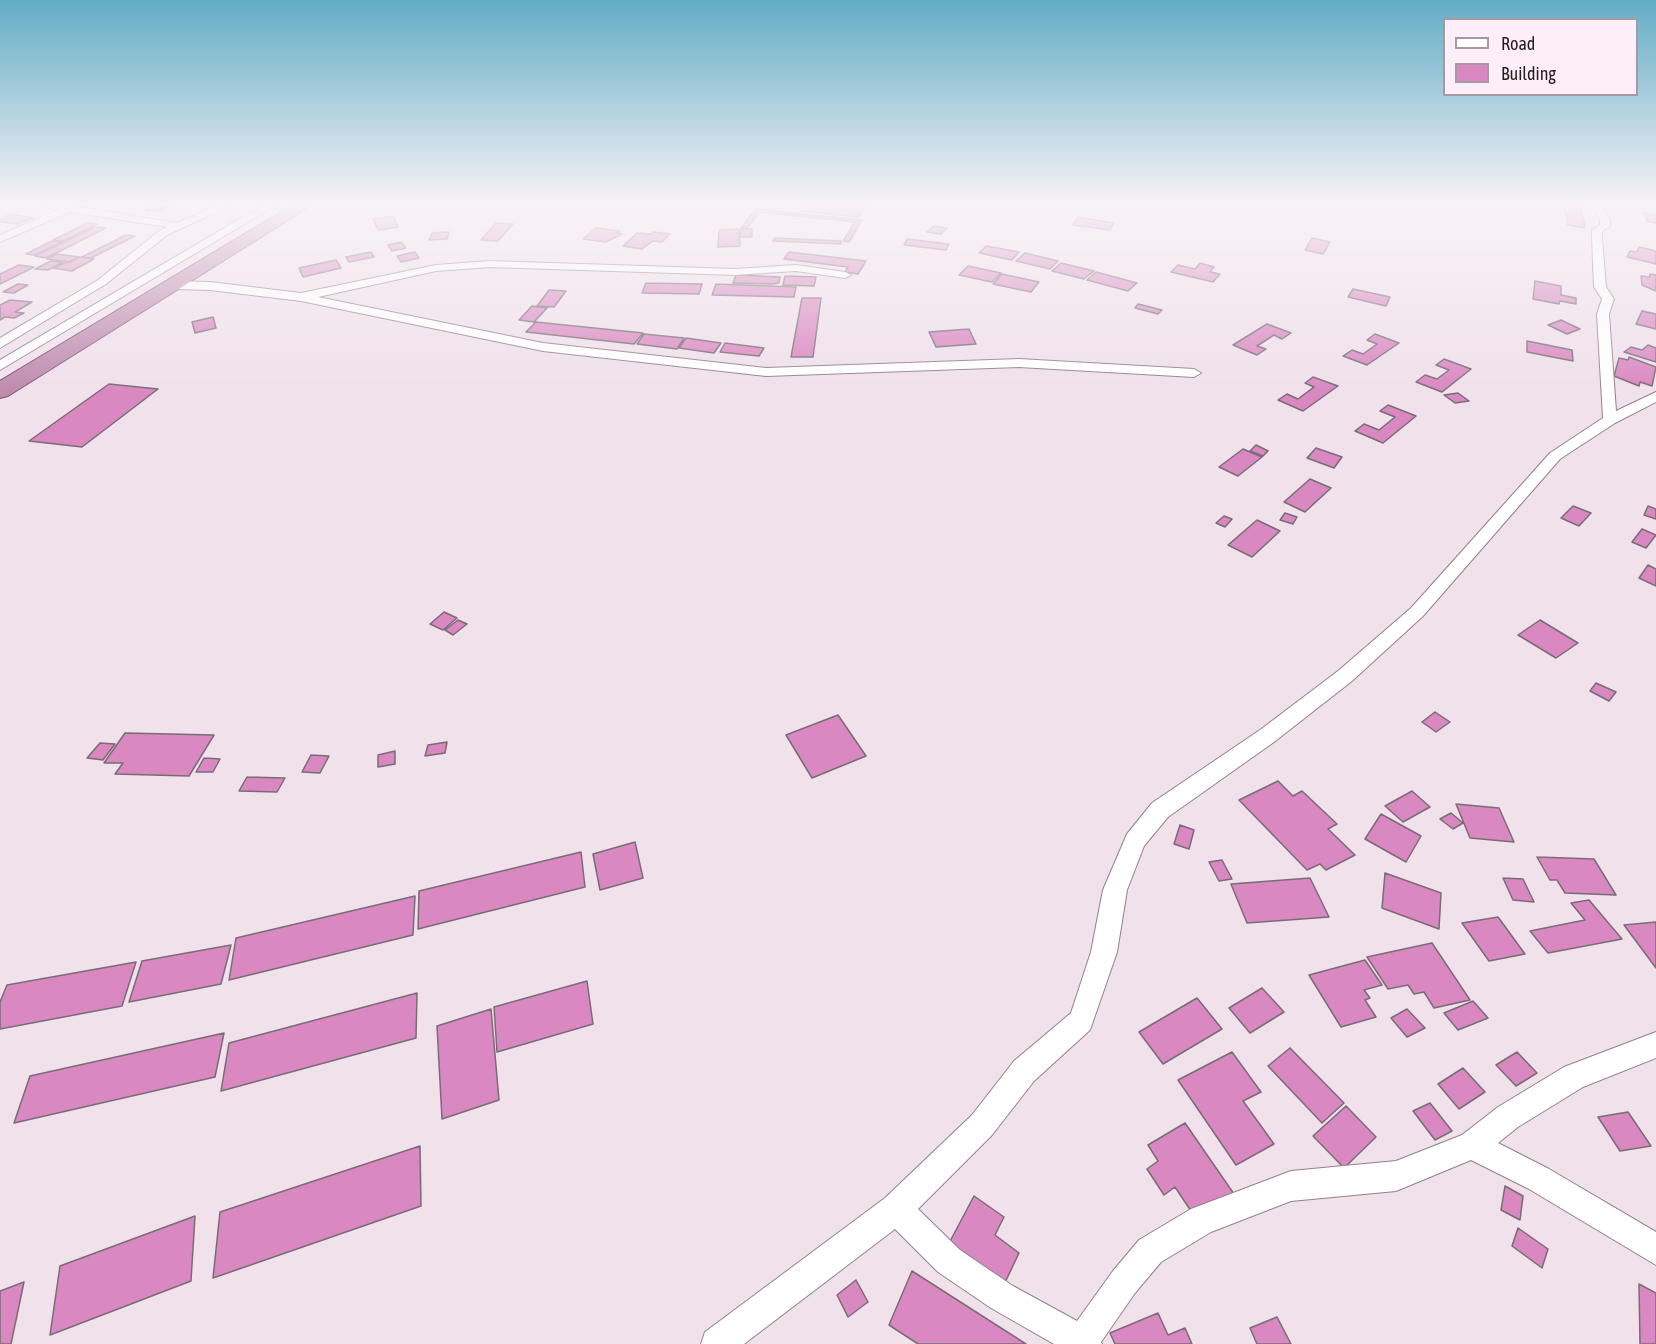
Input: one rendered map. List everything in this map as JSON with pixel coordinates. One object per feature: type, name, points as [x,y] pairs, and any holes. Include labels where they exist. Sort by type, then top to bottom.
[{"type":"highway","points":[[0,391],[204,267]]},
{"type":"street","points":[[0,344],[102,282],[121,267]]},
{"type":"street","points":[[0,366],[167,267]]},
{"type":"street","points":[[301,297],[436,268],[453,267]]},
{"type":"street","points":[[583,267],[619,270],[735,272],[796,268],[845,275]]},
{"type":"street","points":[[1599,267],[1600,286],[1608,299],[1603,314],[1610,420]]},
{"type":"street","points":[[174,285],[210,286],[301,297],[543,347],[766,372],[1019,363],[1194,373]]},
{"type":"street","points":[[717,1344],[896,1209],[982,1125],[1024,1071],[1081,1021],[1104,952],[1115,890],[1135,841],[1160,810],[1267,736],[1345,676],[1417,612],[1555,456],[1610,420],[1656,396]]},
{"type":"street","points":[[896,1209],[949,1261],[1002,1297],[1083,1343],[1124,1282],[1150,1251],[1202,1220],[1291,1186],[1396,1176],[1472,1145],[1508,1117],[1574,1077],[1656,1045]]},
{"type":"street","points":[[1472,1145],[1539,1179],[1656,1250]]},
{"type":"building","points":[[15,267],[34,267],[0,284],[0,274]]},
{"type":"building","points":[[40,267],[54,267],[48,270],[35,269]]},
{"type":"building","points":[[56,267],[80,267],[72,271],[53,268]]},
{"type":"building","points":[[340,267],[341,268],[303,277],[299,268]]},
{"type":"building","points":[[846,267],[862,267],[858,274],[845,272],[848,267]]},
{"type":"building","points":[[967,267],[1001,273],[992,282],[959,275]]},
{"type":"building","points":[[1057,267],[1076,267],[1094,271],[1084,279],[1052,271]]},
{"type":"building","points":[[1176,267],[1195,269],[1197,267],[1213,267],[1210,272],[1220,274],[1213,282],[1171,272]]},
{"type":"building","points":[[1096,272],[1137,283],[1128,291],[1087,280]]},
{"type":"building","points":[[1002,274],[1039,282],[1031,292],[993,284]]},
{"type":"building","points":[[1650,274],[1656,275],[1656,291],[1642,285],[1641,276],[1650,277]]},
{"type":"building","points":[[736,275],[780,277],[779,283],[773,284],[733,283]]},
{"type":"building","points":[[785,276],[816,277],[814,286],[783,285]]},
{"type":"building","points":[[1535,281],[1561,286],[1561,295],[1576,298],[1576,304],[1560,301],[1559,304],[1533,299]]},
{"type":"building","points":[[646,283],[702,284],[699,294],[642,293]]},
{"type":"building","points":[[18,284],[28,285],[14,293],[3,292]]},
{"type":"building","points":[[716,284],[796,287],[794,297],[712,295]]},
{"type":"building","points":[[1353,289],[1390,297],[1386,306],[1348,297]]},
{"type":"building","points":[[549,290],[566,291],[554,307],[537,306]]},
{"type":"building","points":[[802,298],[821,298],[813,357],[791,357]]},
{"type":"building","points":[[10,300],[32,302],[15,312],[24,313],[14,318],[5,317],[0,320],[0,305]]},
{"type":"building","points":[[1138,304],[1162,310],[1158,314],[1135,308]]},
{"type":"building","points":[[532,306],[547,308],[534,322],[519,320]]},
{"type":"building","points":[[1642,311],[1656,314],[1656,329],[1636,324]]},
{"type":"building","points":[[213,317],[216,328],[195,333],[192,322]]},
{"type":"building","points":[[1561,320],[1580,329],[1567,334],[1548,325]]},
{"type":"building","points":[[536,322],[643,333],[634,344],[526,332]]},
{"type":"building","points":[[1267,324],[1291,333],[1282,339],[1274,335],[1257,346],[1266,349],[1257,355],[1233,345]]},
{"type":"building","points":[[969,329],[976,344],[936,347],[929,332]]},
{"type":"building","points":[[644,334],[684,338],[677,349],[637,344]]},
{"type":"building","points":[[1375,334],[1399,343],[1367,365],[1343,356],[1352,350],[1363,354],[1377,344],[1367,340]]},
{"type":"building","points":[[686,338],[721,343],[714,353],[679,348]]},
{"type":"building","points":[[1527,341],[1572,350],[1573,361],[1527,352]]},
{"type":"building","points":[[725,343],[764,348],[759,356],[720,352]]},
{"type":"building","points":[[1648,345],[1656,348],[1656,362],[1624,352],[1631,347],[1642,350]]},
{"type":"building","points":[[1629,357],[1656,367],[1652,386],[1640,382],[1639,386],[1614,376],[1619,358],[1628,360]]},
{"type":"building","points":[[1444,359],[1471,369],[1442,392],[1416,382],[1425,375],[1437,379],[1449,370],[1436,365]]},
{"type":"building","points":[[1313,377],[1338,386],[1303,411],[1278,400],[1287,394],[1298,399],[1314,387],[1305,383]]},
{"type":"building","points":[[109,384],[158,389],[82,447],[29,441]]},
{"type":"building","points":[[1458,393],[1469,401],[1455,403],[1444,395]]},
{"type":"building","points":[[1388,405],[1416,416],[1383,443],[1355,431],[1364,424],[1379,430],[1395,417],[1380,411]]},
{"type":"building","points":[[1256,445],[1268,451],[1263,456],[1250,451]]},
{"type":"building","points":[[1316,448],[1342,457],[1334,468],[1307,458]]},
{"type":"building","points":[[1243,449],[1262,457],[1238,476],[1219,467]]},
{"type":"building","points":[[1310,479],[1331,488],[1305,512],[1284,502]]},
{"type":"building","points":[[1573,506],[1591,513],[1579,526],[1561,518]]},
{"type":"building","points":[[1648,506],[1656,509],[1656,519],[1644,515]]},
{"type":"building","points":[[1285,513],[1297,517],[1293,524],[1280,520]]},
{"type":"building","points":[[1224,516],[1232,519],[1225,527],[1216,523]]},
{"type":"building","points":[[1257,520],[1280,531],[1252,557],[1228,545]]},
{"type":"building","points":[[1642,529],[1656,535],[1646,548],[1632,542]]},
{"type":"building","points":[[1648,565],[1656,569],[1656,586],[1639,578]]},
{"type":"building","points":[[444,612],[457,618],[443,630],[430,624]]},
{"type":"building","points":[[458,620],[467,624],[453,635],[445,630]]},
{"type":"building","points":[[1540,620],[1578,643],[1556,658],[1518,635]]},
{"type":"building","points":[[1596,683],[1616,692],[1609,701],[1590,691]]},
{"type":"building","points":[[1435,712],[1450,722],[1436,732],[1422,722]]},
{"type":"building","points":[[838,715],[866,756],[812,778],[786,735]]},
{"type":"building","points":[[125,733],[214,735],[189,776],[115,774],[123,763],[104,763]]},
{"type":"building","points":[[447,742],[445,753],[425,756],[428,745]]},
{"type":"building","points":[[100,743],[115,744],[103,760],[87,758]]},
{"type":"building","points":[[395,751],[395,764],[378,767],[378,755]]},
{"type":"building","points":[[311,755],[329,756],[320,773],[302,772]]},
{"type":"building","points":[[204,758],[220,759],[213,772],[196,772]]},
{"type":"building","points":[[247,777],[285,778],[277,792],[239,791]]},
{"type":"building","points":[[1278,781],[1293,796],[1302,791],[1337,824],[1328,829],[1355,855],[1326,870],[1320,864],[1307,870],[1239,800]]},
{"type":"building","points":[[1412,791],[1430,807],[1403,822],[1385,806]]},
{"type":"building","points":[[1456,804],[1499,808],[1514,842],[1470,838]]},
{"type":"building","points":[[1451,813],[1463,823],[1453,829],[1440,819]]},
{"type":"building","points":[[1381,814],[1421,836],[1406,862],[1365,839]]},
{"type":"building","points":[[1180,825],[1194,830],[1189,849],[1174,844]]},
{"type":"building","points":[[635,842],[643,878],[600,890],[593,854]]},
{"type":"building","points":[[581,852],[585,887],[418,929],[419,891]]},
{"type":"building","points":[[1537,857],[1594,859],[1616,895],[1565,893],[1557,880],[1550,880]]},
{"type":"building","points":[[1222,860],[1232,879],[1219,881],[1209,862]]},
{"type":"building","points":[[1385,873],[1441,893],[1439,929],[1382,908]]},
{"type":"building","points":[[1310,878],[1329,917],[1247,923],[1231,884]]},
{"type":"building","points":[[1503,878],[1523,879],[1534,902],[1513,900]]},
{"type":"building","points":[[415,896],[413,935],[229,980],[236,938]]},
{"type":"building","points":[[1589,900],[1622,939],[1548,953],[1530,931],[1585,920],[1571,903]]},
{"type":"building","points":[[1498,917],[1525,954],[1489,961],[1462,923]]},
{"type":"building","points":[[1656,922],[1656,968],[1624,925]]},
{"type":"building","points":[[1432,943],[1470,1000],[1434,1008],[1424,992],[1414,994],[1408,985],[1388,989],[1367,957]]},
{"type":"building","points":[[231,945],[221,984],[129,1002],[142,961]]},
{"type":"building","points":[[1365,960],[1382,985],[1364,990],[1370,998],[1365,1000],[1376,1017],[1341,1027],[1309,975]]},
{"type":"building","points":[[136,962],[122,1006],[0,1029],[0,1002],[7,985]]},
{"type":"building","points":[[587,981],[593,1024],[497,1052],[494,1007]]},
{"type":"building","points":[[1262,988],[1284,1012],[1250,1033],[1229,1008]]},
{"type":"building","points":[[417,993],[416,1038],[221,1091],[229,1043]]},
{"type":"building","points":[[1197,998],[1222,1029],[1163,1064],[1139,1032]]},
{"type":"building","points":[[1473,1001],[1488,1018],[1458,1030],[1444,1013]]},
{"type":"building","points":[[491,1009],[499,1100],[442,1119],[437,1026]]},
{"type":"building","points":[[1407,1009],[1425,1028],[1407,1037],[1391,1018]]},
{"type":"building","points":[[224,1033],[215,1077],[14,1123],[30,1076]]},
{"type":"building","points":[[1290,1048],[1344,1103],[1322,1123],[1268,1066]]},
{"type":"building","points":[[1232,1052],[1261,1092],[1243,1101],[1274,1144],[1236,1165],[1178,1080]]},
{"type":"building","points":[[1517,1052],[1537,1073],[1516,1086],[1496,1065]]},
{"type":"building","points":[[1463,1068],[1485,1092],[1459,1109],[1438,1084]]},
{"type":"building","points":[[1430,1103],[1452,1131],[1435,1140],[1413,1111]]},
{"type":"building","points":[[1346,1106],[1376,1137],[1344,1168],[1313,1136]]},
{"type":"building","points":[[1628,1112],[1651,1146],[1620,1151],[1598,1117]]},
{"type":"building","points":[[1185,1123],[1234,1194],[1195,1217],[1175,1187],[1164,1195],[1147,1169],[1158,1161],[1148,1145]]},
{"type":"building","points":[[420,1146],[421,1206],[213,1278],[220,1212]]},
{"type":"building","points":[[1505,1186],[1523,1196],[1520,1220],[1501,1210]]},
{"type":"building","points":[[974,1196],[1004,1217],[995,1235],[1019,1253],[1002,1289],[947,1247]]},
{"type":"building","points":[[195,1216],[191,1281],[50,1335],[60,1266]]},
{"type":"building","points":[[1518,1228],[1548,1249],[1542,1268],[1512,1246]]},
{"type":"building","points":[[912,1271],[1026,1344],[918,1344],[889,1325]]},
{"type":"building","points":[[856,1280],[868,1302],[848,1317],[837,1295]]},
{"type":"building","points":[[24,1282],[11,1344],[0,1344],[0,1291]]},
{"type":"building","points":[[1639,1284],[1656,1293],[1656,1344],[1640,1344]]},
{"type":"building","points":[[1158,1313],[1168,1335],[1185,1328],[1192,1344],[1115,1344],[1110,1333]]},
{"type":"building","points":[[1277,1317],[1291,1344],[1257,1344],[1250,1328]]}]
